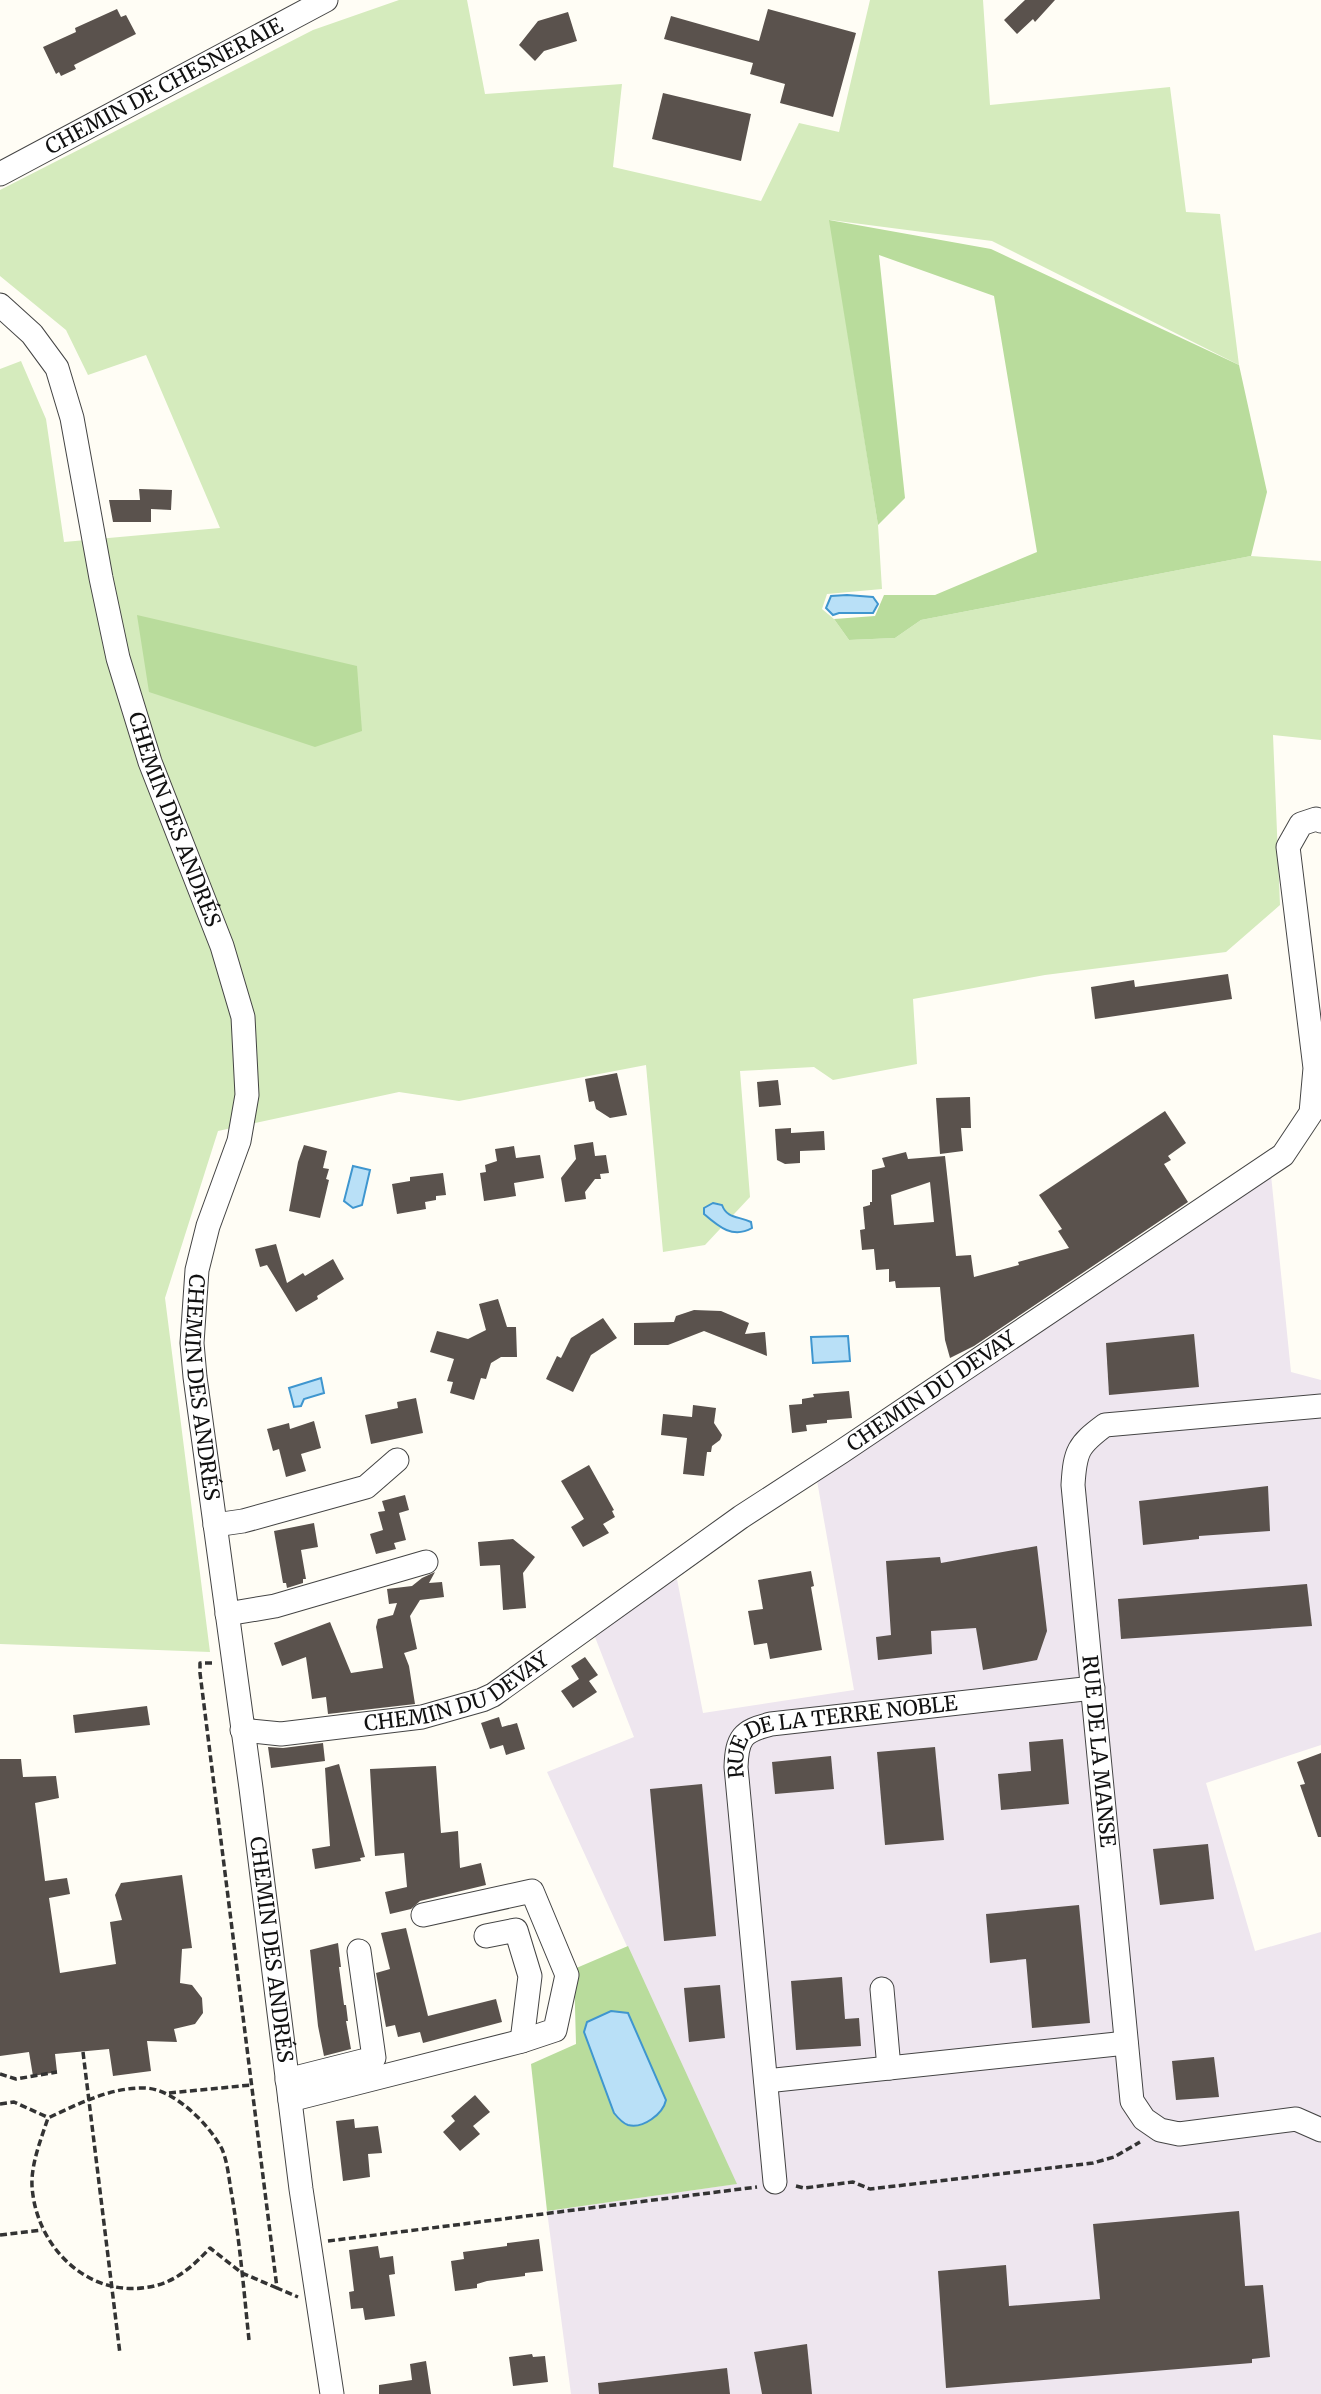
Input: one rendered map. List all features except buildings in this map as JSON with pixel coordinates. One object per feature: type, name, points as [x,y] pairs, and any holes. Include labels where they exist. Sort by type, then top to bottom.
[{"type":"street","name":"CHEMIN DE CHESNERAIE","points":[[0,174],[326,0]]},
{"type":"street","name":"CHEMIN DES ANDRÉS","points":[[0,305],[32,334],[57,368],[72,418],[118,658],[150,762],[222,946],[243,1017],[247,1094],[239,1141],[208,1226],[197,1270],[193,1315],[195,1377],[309,2242],[332,2394]]},
{"type":"street","name":"CHEMIN DU DEVAY","points":[[242,1730],[281,1734],[422,1717],[493,1695],[741,1517],[1283,1156],[1311,1114],[1315,1068],[1288,847],[1301,824],[1316,819],[1321,821]]},
{"type":"street","name":"RUE DE LA MANSE","points":[[1160,2130],[1144,2119],[1132,2101],[1073,1485],[1075,1457],[1087,1439],[1105,1425],[1321,1406]]},
{"type":"street","points":[[215,1525],[243,1521],[366,1487],[397,1460]]},
{"type":"street","points":[[227,1614],[275,1606],[426,1562]]},
{"type":"street","name":"RUE DE LA TERRE NOBLE","points":[[775,2182],[736,1767],[737,1747],[743,1737],[750,1730],[771,1724],[1093,1688]]},
{"type":"street","points":[[289,2090],[522,2041],[555,2030],[567,1975],[533,1891],[423,1915]]},
{"type":"street","points":[[486,1936],[516,1930],[530,1976],[522,2041]]},
{"type":"street","points":[[289,2090],[374,2058],[359,1951]]},
{"type":"street","points":[[882,1989],[888,2068]]},
{"type":"street","points":[[766,2081],[1126,2043]]},
{"type":"street","points":[[1160,2130],[1179,2134],[1296,2119],[1321,2130]]},
{"type":"path","points":[[219,1657],[214,1663],[200,1663],[200,1673],[277,2288]]},
{"type":"path","points":[[83,2052],[120,2354]]},
{"type":"path","points":[[0,2074],[16,2078],[57,2072]]},
{"type":"path","points":[[251,2085],[168,2093],[145,2088],[89,2099],[48,2118],[38,2148],[32,2184],[36,2210],[42,2230],[67,2264],[83,2274],[112,2285],[139,2289],[159,2285],[181,2275],[210,2248],[242,2273],[302,2299]]},
{"type":"path","points":[[168,2093],[197,2116],[222,2149],[233,2204],[249,2340]]},
{"type":"path","points":[[0,2104],[14,2102],[48,2118]]},
{"type":"path","points":[[309,2242],[745,2190],[775,2182],[804,2188],[853,2182],[870,2189],[1093,2163],[1115,2157],[1160,2130]]},
{"type":"path","points":[[0,2235],[42,2230]]},
{"type":"shaded area","points":[[1271,1175],[1291,1372],[1321,1380],[1321,1745],[1206,1783],[1255,1951],[1321,1932],[1321,2394],[571,2394],[547,2211],[736,2184],[547,1772],[634,1737],[593,1632],[677,1579],[703,1713],[854,1690],[816,1475]]},
{"type":"green space","points":[[399,0],[467,0],[485,94],[622,84],[613,167],[761,201],[799,123],[839,132],[870,0],[983,0],[990,105],[1170,87],[1186,212],[1220,214],[1239,365],[992,241],[830,220],[878,525],[882,589],[827,594],[822,609],[834,619],[849,640],[895,638],[921,620],[1251,556],[1321,561],[1321,740],[1273,735],[1280,905],[1226,952],[1045,975],[913,999],[917,1064],[833,1080],[814,1067],[740,1071],[750,1197],[705,1245],[663,1252],[646,1065],[459,1101],[399,1092],[218,1131],[165,1298],[210,1652],[0,1644],[0,369],[21,361],[46,419],[64,542],[220,528],[146,355],[88,375],[66,330],[0,276],[0,190],[313,30]]},
{"type":"green space","points":[[829,220],[991,249],[1239,365],[1267,492],[1251,556],[921,620],[895,638],[849,640],[834,619],[875,616],[884,595],[935,595],[1037,552],[994,296],[879,255],[905,498],[878,525]]},
{"type":"green space","points":[[137,615],[357,666],[362,731],[315,747],[149,692]]},
{"type":"green space","points":[[628,1946],[737,2184],[547,2211],[531,2064],[576,2044],[574,1969]]},
{"type":"water","points":[[831,596],[873,597],[878,604],[873,613],[833,615],[826,608]]},
{"type":"water","points":[[353,1166],[370,1170],[362,1205],[353,1208],[344,1201]]},
{"type":"water","points":[[713,1203],[722,1205],[730,1215],[751,1222],[752,1228],[732,1232],[721,1227],[704,1214],[704,1208]]},
{"type":"water","points":[[848,1336],[850,1361],[813,1363],[811,1337]]},
{"type":"water","points":[[321,1378],[324,1393],[304,1399],[301,1406],[294,1407],[289,1388]]},
{"type":"water","points":[[611,2011],[628,2013],[666,2100],[657,2115],[640,2125],[626,2124],[614,2113],[584,2032],[587,2022]]}]
